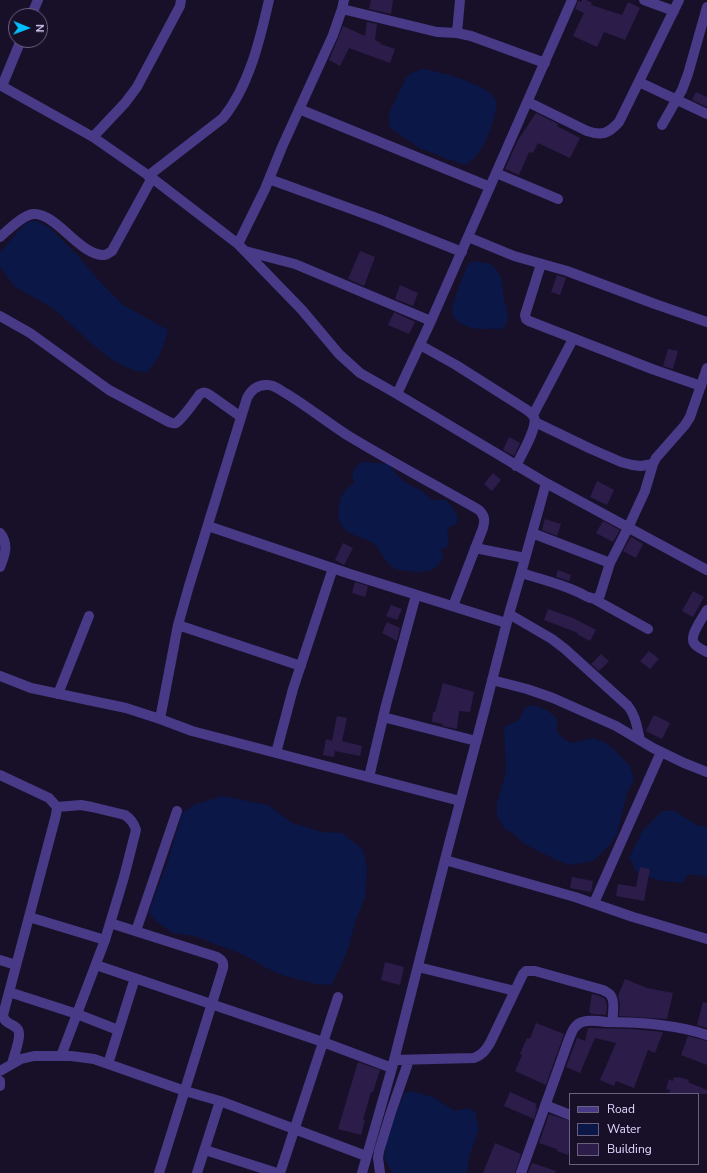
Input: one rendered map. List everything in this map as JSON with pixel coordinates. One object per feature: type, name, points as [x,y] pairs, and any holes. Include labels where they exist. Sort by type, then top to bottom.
[{"type":"street","points":[[93,137],[125,103],[137,87],[180,6],[181,0]]},
{"type":"street","points":[[0,237],[9,228],[26,217],[32,214],[40,215],[50,220],[88,250],[97,254],[105,255],[112,251],[150,177],[223,118],[232,107],[255,55],[269,0]]},
{"type":"street","points":[[457,33],[460,0]]},
{"type":"street","points":[[397,394],[462,252],[572,0]]},
{"type":"street","points":[[644,0],[674,11]]},
{"type":"street","points":[[528,102],[587,132],[596,134],[604,133],[613,128],[619,122],[640,82],[679,0]]},
{"type":"street","points":[[241,247],[282,147],[333,35],[343,4],[437,32],[457,33],[471,36],[545,63]]},
{"type":"street","points":[[662,125],[682,90],[698,42],[707,7]]},
{"type":"street","points":[[698,42],[707,47]]},
{"type":"street","points":[[17,48],[1,85],[93,137],[150,177],[241,247],[302,310],[339,354],[360,373],[516,466],[707,570]]},
{"type":"street","points":[[640,82],[707,114]]},
{"type":"street","points":[[299,109],[490,187]]},
{"type":"street","points":[[496,173],[558,199]]},
{"type":"street","points":[[269,179],[379,219],[462,252]]},
{"type":"street","points":[[468,237],[514,256],[567,271],[707,322]]},
{"type":"street","points":[[241,247],[295,264],[431,321]]},
{"type":"street","points":[[541,264],[525,315],[526,319],[536,325],[652,370],[701,386]]},
{"type":"street","points":[[0,316],[30,333],[109,390],[169,422],[176,422],[182,417],[203,392],[210,395],[241,418]]},
{"type":"street","points":[[516,466],[533,430],[534,418],[573,339]]},
{"type":"street","points":[[420,345],[456,365],[527,410],[534,418],[591,449],[621,462],[632,465],[641,466],[653,464]]},
{"type":"street","points":[[594,599],[598,598],[600,595],[610,563],[645,491],[653,464],[656,458],[685,425],[690,417],[707,368]]},
{"type":"street","points":[[160,719],[178,625],[188,586],[247,398],[251,391],[256,387],[268,385],[275,387],[346,434],[399,466],[479,510],[483,514],[483,528],[454,606]]},
{"type":"street","points":[[380,1173],[378,1158],[379,1151],[391,1112],[418,967],[507,619],[546,483]]},
{"type":"street","points":[[208,526],[416,595],[507,619],[552,639],[628,706],[635,718],[640,740]]},
{"type":"street","points":[[0,533],[6,544],[0,567]]},
{"type":"street","points":[[532,533],[610,563]]},
{"type":"street","points":[[476,548],[525,558]]},
{"type":"street","points":[[276,753],[293,689],[332,568]]},
{"type":"street","points":[[521,573],[554,583],[594,599],[648,628]]},
{"type":"street","points":[[369,777],[383,717],[416,595]]},
{"type":"street","points":[[707,610],[694,632],[692,639],[694,644],[707,652]]},
{"type":"street","points":[[58,694],[89,616]]},
{"type":"street","points":[[178,625],[301,666]]},
{"type":"street","points":[[0,676],[31,688],[126,708],[192,731],[460,801]]},
{"type":"street","points":[[492,680],[527,689],[553,698],[616,726],[661,752],[707,772]]},
{"type":"street","points":[[383,717],[476,741]]},
{"type":"street","points":[[594,903],[661,752]]},
{"type":"street","points":[[0,775],[49,798],[57,807],[3,1015],[5,1022],[19,1030],[19,1038],[12,1064]]},
{"type":"street","points":[[57,807],[74,805],[92,807],[125,815],[130,818],[136,830],[105,940],[61,1056]]},
{"type":"street","points":[[136,932],[177,811]]},
{"type":"street","points":[[445,860],[575,897],[633,917],[707,939]]},
{"type":"street","points":[[29,917],[105,940]]},
{"type":"street","points":[[110,923],[217,957],[224,963],[159,1173]]},
{"type":"street","points":[[0,960],[16,965]]},
{"type":"street","points":[[96,965],[323,1042],[400,1062],[474,1058],[480,1056],[485,1052],[490,1043],[523,974],[526,971],[603,990],[612,996],[612,1022]]},
{"type":"street","points":[[418,967],[515,991]]},
{"type":"street","points":[[108,1064],[135,978]]},
{"type":"street","points":[[9,992],[77,1014],[118,1030]]},
{"type":"street","points":[[205,1150],[278,1173],[338,997]]},
{"type":"street","points":[[521,1173],[569,1039],[575,1027],[581,1022],[636,1022],[692,1030],[707,1035]]},
{"type":"street","points":[[0,1071],[21,1059],[34,1056],[85,1057],[94,1059],[185,1091],[220,1101],[366,1156]]},
{"type":"street","points":[[362,1173],[366,1156],[400,1062]]},
{"type":"street","points":[[0,1081],[0,1086]]},
{"type":"street","points":[[198,1173],[220,1101]]},
{"type":"street","points":[[545,1105],[569,1115]]},
{"type":"water","points":[[423,69],[447,74],[479,86],[492,95],[497,101],[491,128],[483,147],[471,161],[464,165],[421,149],[391,129],[389,123],[389,113],[406,78],[412,73]]},
{"type":"water","points":[[37,221],[49,227],[123,305],[168,330],[163,347],[158,357],[147,372],[136,371],[111,359],[53,308],[15,287],[2,270],[0,266],[0,252],[27,222]]},
{"type":"water","points":[[475,261],[490,264],[497,270],[502,281],[508,317],[504,329],[473,328],[460,323],[453,315],[452,308],[462,280],[469,263]]},
{"type":"water","points":[[361,462],[390,465],[395,473],[406,483],[422,491],[432,500],[445,500],[451,505],[457,515],[458,521],[455,525],[450,526],[447,533],[449,541],[447,547],[441,549],[443,557],[439,564],[430,571],[420,572],[399,570],[392,567],[373,543],[353,534],[341,524],[338,515],[341,499],[347,489],[354,484],[352,473]]},
{"type":"water","points":[[531,705],[546,710],[555,717],[558,720],[557,732],[571,743],[593,738],[604,742],[630,766],[634,779],[627,793],[617,834],[610,845],[593,861],[571,865],[556,860],[522,842],[514,834],[505,829],[497,816],[497,803],[506,771],[504,727],[519,720],[525,708]]},
{"type":"water","points":[[222,796],[268,805],[292,823],[322,832],[342,833],[363,850],[367,868],[365,898],[356,919],[349,946],[331,985],[316,984],[282,975],[242,954],[194,936],[173,933],[156,921],[149,913],[168,861],[182,813],[194,805]]},
{"type":"water","points":[[662,811],[674,811],[697,825],[707,827],[707,875],[705,877],[699,875],[687,875],[683,883],[662,881],[638,874],[629,858],[643,830]]},
{"type":"water","points":[[410,1091],[433,1097],[455,1111],[469,1108],[475,1112],[479,1129],[468,1161],[467,1173],[394,1173],[389,1168],[384,1156],[386,1144],[391,1126],[404,1094]]},
{"type":"building","points":[[371,0],[393,0],[391,14],[369,9]]},
{"type":"building","points":[[582,0],[592,3],[591,5],[622,15],[628,2],[640,8],[625,40],[604,32],[597,47],[573,36],[584,13],[575,9],[578,1],[581,2]]},
{"type":"building","points":[[367,22],[377,24],[375,40],[381,43],[380,44],[395,49],[390,63],[349,48],[340,66],[329,60],[343,26],[365,36]]},
{"type":"building","points":[[696,92],[707,97],[707,107],[692,100]]},
{"type":"building","points":[[536,113],[558,124],[557,126],[580,138],[570,158],[538,143],[533,153],[529,152],[519,175],[505,169],[518,140]]},
{"type":"building","points":[[360,251],[375,257],[364,286],[348,279]]},
{"type":"building","points":[[557,275],[566,278],[560,295],[551,292]]},
{"type":"building","points":[[400,285],[418,293],[413,306],[395,299]]},
{"type":"building","points":[[394,312],[415,322],[409,334],[388,325]]},
{"type":"building","points":[[668,349],[678,351],[673,369],[663,366]]},
{"type":"building","points":[[509,437],[520,443],[514,456],[503,450]]},
{"type":"building","points":[[493,473],[501,480],[492,491],[484,484]]},
{"type":"building","points":[[597,481],[614,490],[607,505],[590,497]]},
{"type":"building","points":[[545,519],[561,524],[557,536],[542,530]]},
{"type":"building","points":[[603,521],[620,530],[613,542],[596,533]]},
{"type":"building","points":[[631,537],[643,544],[636,558],[623,551]]},
{"type":"building","points":[[343,543],[353,548],[344,565],[335,560]]},
{"type":"building","points":[[558,570],[571,575],[569,581],[556,577]]},
{"type":"building","points":[[355,582],[368,586],[365,597],[352,593]]},
{"type":"building","points":[[693,591],[704,597],[693,617],[682,611]]},
{"type":"building","points":[[391,605],[402,609],[397,620],[386,616]]},
{"type":"building","points":[[548,609],[573,618],[596,630],[590,641],[577,634],[578,633],[544,620]]},
{"type":"building","points":[[387,622],[400,628],[397,641],[382,633]]},
{"type":"building","points":[[649,651],[659,659],[650,669],[640,661]]},
{"type":"building","points":[[601,654],[609,661],[599,671],[591,664]]},
{"type":"building","points":[[443,683],[474,692],[470,712],[459,711],[457,729],[432,722],[433,712],[435,712]]},
{"type":"building","points":[[654,715],[670,723],[662,739],[646,731]]},
{"type":"building","points":[[337,716],[347,718],[342,741],[362,746],[360,756],[335,751],[334,757],[323,755],[326,739],[332,741]]},
{"type":"building","points":[[640,867],[650,869],[644,901],[616,896],[618,884],[636,887]]},
{"type":"building","points":[[572,877],[593,881],[591,892],[570,888]]},
{"type":"building","points":[[385,962],[404,967],[400,985],[381,980]]},
{"type":"building","points":[[625,979],[647,988],[673,993],[667,1019],[619,1016],[620,1004],[618,996]]},
{"type":"building","points":[[592,994],[605,999],[607,1005],[606,1015],[591,1014],[589,1012]]},
{"type":"building","points":[[703,1002],[707,1003],[707,1028],[697,1025]]},
{"type":"building","points":[[536,1023],[564,1034],[546,1085],[515,1071],[527,1038],[530,1039]]},
{"type":"building","points":[[588,1028],[631,1029],[663,1032],[655,1053],[648,1050],[634,1088],[616,1081],[614,1086],[600,1080],[616,1043],[595,1038],[580,1073],[566,1067],[577,1038],[585,1041]]},
{"type":"building","points":[[688,1036],[707,1041],[707,1065],[681,1055]]},
{"type":"building","points":[[358,1062],[380,1070],[373,1092],[371,1092],[363,1120],[365,1120],[361,1135],[338,1129]]},
{"type":"building","points":[[674,1077],[689,1080],[688,1082],[707,1090],[707,1094],[669,1093],[670,1090],[666,1089],[669,1079],[673,1081]]},
{"type":"building","points":[[510,1092],[537,1104],[535,1107],[537,1108],[534,1119],[504,1106]]},
{"type":"building","points":[[549,1114],[569,1121],[568,1155],[557,1151],[557,1149],[539,1143]]},
{"type":"building","points":[[495,1143],[521,1154],[515,1173],[483,1173]]},
{"type":"building","points":[[532,1163],[556,1171],[555,1173],[528,1173]]}]
